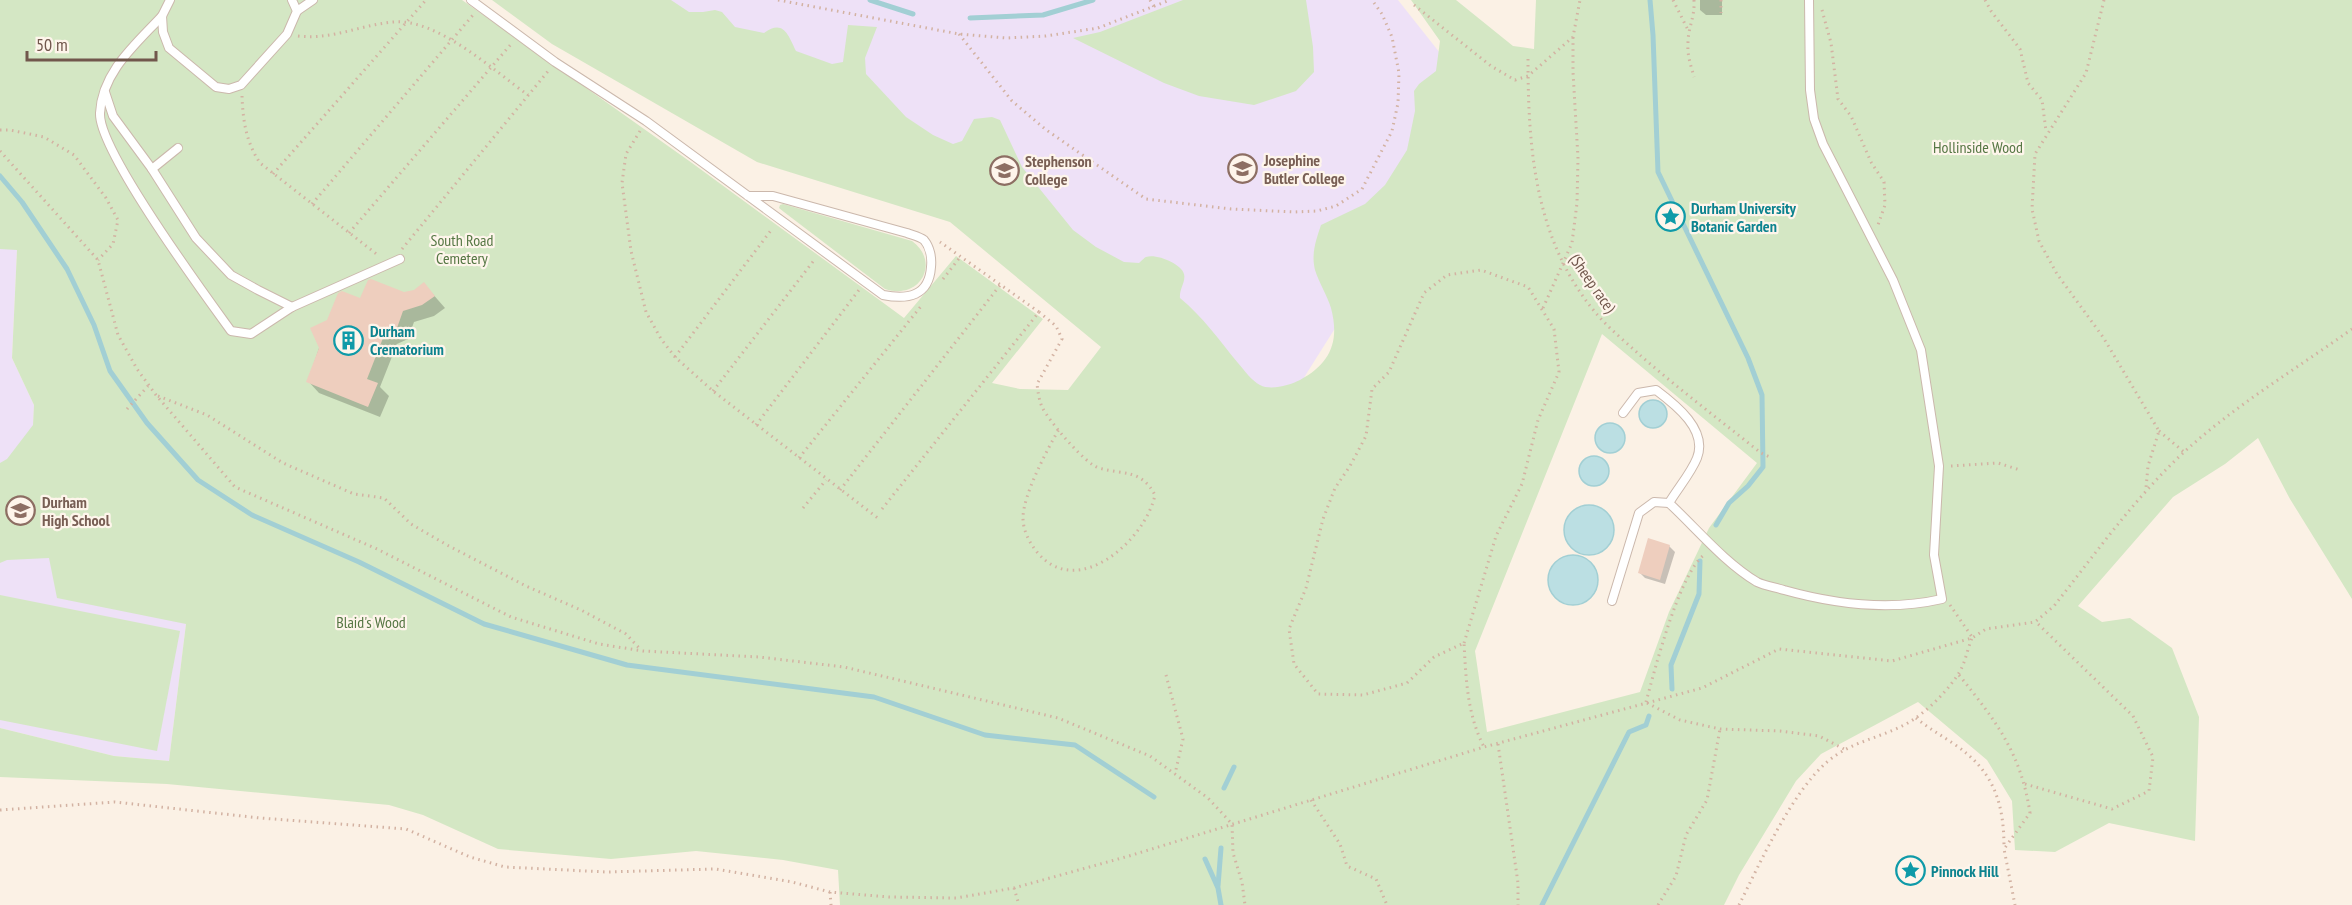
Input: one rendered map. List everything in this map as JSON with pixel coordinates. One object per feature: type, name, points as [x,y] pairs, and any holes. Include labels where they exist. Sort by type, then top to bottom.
[{"type":"lane","points":[[170,0],[162,16],[116,66],[104,91],[99,115],[105,137],[124,174],[231,331],[251,334],[292,307],[400,259]]},
{"type":"lane","points":[[292,0],[297,11]]},
{"type":"lane","points":[[162,16],[163,32],[170,48],[216,87],[229,89],[240,85],[287,34],[297,11],[313,0]]},
{"type":"lane","points":[[471,0],[555,62],[646,121],[748,196],[866,282],[883,295],[900,298],[914,295],[924,289],[931,275],[930,250],[923,239],[907,232],[773,196],[748,196]]},
{"type":"lane","points":[[1612,601],[1640,513],[1654,502],[1669,502],[1718,551],[1759,583],[1820,600],[1877,605],[1923,603],[1942,599],[1934,555],[1940,466],[1921,350],[1893,280],[1823,144],[1814,119],[1810,90],[1809,0]]},
{"type":"lane","points":[[104,91],[113,116],[152,169],[196,238],[231,275],[292,307]]},
{"type":"lane","points":[[152,169],[178,148]]},
{"type":"lane","points":[[1623,413],[1638,393],[1656,390],[1675,405],[1698,433],[1700,447],[1697,459],[1669,502]]},
{"type":"path","points":[[273,174],[426,0]]},
{"type":"path","points":[[777,0],[959,34],[1007,38],[1046,36],[1098,28],[1170,0]]},
{"type":"path","points":[[1150,0],[1154,7]]},
{"type":"path","points":[[959,34],[1012,101],[1045,129],[1146,199],[1231,209],[1317,211],[1336,206],[1362,189],[1392,131],[1398,103],[1399,73],[1392,37],[1382,14],[1372,0]]},
{"type":"path","points":[[1542,308],[1572,243],[1577,203],[1578,158],[1573,37],[1580,0]]},
{"type":"path","points":[[1672,0],[1689,32]]},
{"type":"path","points":[[1694,0],[1694,15],[1687,46],[1694,77]]},
{"type":"path","points":[[1721,0],[1721,13]]},
{"type":"path","points":[[1985,0],[2020,49],[2028,83],[2042,100],[2047,132]]},
{"type":"path","points":[[2104,0],[2086,73],[2035,154],[2032,209],[2039,241],[2057,274],[2103,337],[2158,431],[2184,452]]},
{"type":"path","points":[[1414,5],[1491,66],[1515,80],[1528,76],[1573,37]]},
{"type":"path","points":[[1816,5],[1823,11],[1831,43],[1839,99],[1851,116],[1871,162],[1884,182],[1886,205],[1872,237]]},
{"type":"path","points":[[312,204],[480,7]]},
{"type":"path","points":[[287,34],[304,37],[334,36],[394,22],[421,24],[452,40],[528,95]]},
{"type":"path","points":[[349,233],[519,35]]},
{"type":"path","name":"(Sheep race)","points":[[1528,58],[1534,172],[1549,229],[1563,265],[1595,312],[1613,331],[1682,391],[1761,453],[1770,457]]},
{"type":"path","points":[[240,85],[242,113],[248,142],[260,163],[390,264],[555,62]]},
{"type":"path","points":[[646,121],[626,154],[622,183],[631,251],[646,312],[661,339],[675,357],[713,391],[879,519]]},
{"type":"path","points":[[0,130],[10,129],[45,137],[74,155],[106,198],[118,220],[113,244],[98,260]]},
{"type":"path","points":[[0,151],[98,260],[118,335],[148,386],[235,487],[377,549],[511,617],[599,644],[643,651],[759,657],[844,667],[1058,718],[1150,756],[1208,798],[1232,824],[1233,853],[1242,882],[1245,905]]},
{"type":"path","points":[[675,357],[780,219]]},
{"type":"path","points":[[923,239],[934,238],[961,255],[1056,326],[1062,339],[1037,384],[1042,407],[1091,464],[1138,476],[1149,485],[1155,495],[1152,508],[1136,534],[1106,561],[1089,570],[1071,571],[1042,558],[1030,544],[1026,532],[1023,517],[1028,496],[1048,448],[1059,429]]},
{"type":"path","points":[[713,391],[822,250]]},
{"type":"path","points":[[939,283],[961,255]]},
{"type":"path","points":[[1464,643],[1434,657],[1407,682],[1363,695],[1318,694],[1294,664],[1289,629],[1306,588],[1323,519],[1335,488],[1366,436],[1372,389],[1389,372],[1424,293],[1447,276],[1481,270],[1528,287],[1554,329],[1559,372],[1538,420],[1522,484],[1496,536],[1464,643],[1468,702],[1474,728],[1484,747]]},
{"type":"path","points":[[756,425],[866,282]]},
{"type":"path","points":[[840,490],[1001,284]]},
{"type":"path","points":[[799,458],[924,301]]},
{"type":"path","points":[[882,509],[1039,312]]},
{"type":"path","points":[[0,810],[115,802],[260,818],[406,829],[470,857],[505,867],[607,872],[716,870],[792,882],[830,892],[924,899],[956,898],[1014,888],[1129,856],[1484,747],[1702,688],[1779,649],[1892,661],[1972,638],[1986,629],[2035,622],[2054,606],[2146,490],[2184,452],[2253,398],[2352,328]]},
{"type":"path","points":[[127,409],[148,386]]},
{"type":"path","points":[[156,395],[207,415],[283,463],[354,494],[384,498],[411,524],[486,566],[581,610],[626,634],[643,651]]},
{"type":"path","points":[[2146,490],[2148,466],[2158,431]]},
{"type":"path","points":[[1940,466],[1998,463],[2020,470]]},
{"type":"path","points":[[803,508],[826,480]]},
{"type":"path","points":[[1646,702],[1676,604],[1697,560],[1707,553],[1718,551]]},
{"type":"path","points":[[1949,604],[1972,638]]},
{"type":"path","points":[[2025,784],[2112,809],[2149,791],[2153,757],[2133,716],[2035,622]]},
{"type":"path","points":[[1739,905],[1766,851],[1808,782],[1844,749],[1900,727],[1916,718],[1958,675],[1972,638]]},
{"type":"path","points":[[1166,675],[1183,739],[1175,774]]},
{"type":"path","points":[[1958,675],[1992,717],[2014,754],[2025,784],[2030,813],[2004,849]]},
{"type":"path","points":[[1646,702],[1680,720],[1720,729],[1798,732],[1819,736],[1844,749]]},
{"type":"path","points":[[1916,718],[1956,745],[1981,768],[1997,791],[2004,821],[2004,849],[2015,905]]},
{"type":"path","points":[[1658,905],[1676,876],[1686,835],[1707,800],[1720,729]]},
{"type":"path","points":[[1498,744],[1518,883],[1518,905]]},
{"type":"path","points":[[1311,800],[1340,844],[1347,866],[1376,879],[1387,905]]},
{"type":"path","points":[[1014,888],[1019,905]]},
{"type":"path","points":[[830,892],[831,905]]},
{"type":"shaded area","name":"Josephine Butler College","points":[[639,0],[1398,0],[1478,101],[1283,411]]},
{"type":"shaded area","name":"Durham High School","points":[[0,249],[17,249],[12,358],[34,405],[32,464],[186,624],[169,761],[114,756],[0,728]]},
{"type":"green space","points":[[0,0],[462,0],[692,163],[904,318],[956,256],[1043,319],[992,383],[1020,389],[1068,390],[1101,347],[950,222],[757,162],[552,44],[492,0],[671,0],[689,12],[715,10],[722,12],[735,27],[764,33],[780,28],[787,34],[796,51],[832,64],[843,62],[848,25],[877,27],[865,58],[866,74],[906,117],[933,135],[953,144],[962,141],[974,119],[992,117],[1000,120],[1022,167],[1073,230],[1096,247],[1124,262],[1139,263],[1150,256],[1168,260],[1179,267],[1184,274],[1180,298],[1203,321],[1251,378],[1264,387],[1275,387],[1296,382],[1310,374],[1319,367],[1330,351],[1334,331],[1331,308],[1314,264],[1315,247],[1321,225],[1365,204],[1385,185],[1407,150],[1415,111],[1414,91],[1419,84],[1436,71],[1440,41],[1411,0],[1456,0],[1513,46],[1534,49],[1536,0],[2352,0],[2352,599],[2290,499],[2258,438],[2225,464],[2173,497],[2078,606],[2102,622],[2130,618],[2172,648],[2199,717],[2195,841],[2109,823],[2055,852],[2015,850],[2012,801],[1987,760],[1918,702],[1821,754],[1796,781],[1739,875],[1724,905],[840,905],[838,870],[783,860],[696,851],[611,859],[498,849],[423,815],[389,805],[167,784],[0,777],[0,728],[114,756],[169,761],[186,624],[57,598],[49,558],[7,560],[0,563],[0,463],[7,459],[33,425],[34,405],[12,358],[17,250],[0,249]],"holes":[[[1602,334],[1757,463],[1709,528],[1669,612],[1640,692],[1487,732],[1475,651]]]},
{"type":"green space","points":[[1183,0],[1306,0],[1314,72],[1296,91],[1254,105],[1199,96],[1164,83],[1073,38],[1100,32]]},
{"type":"green space","points":[[783,204],[912,241],[921,250],[925,259],[922,277],[917,285],[908,290],[885,289],[779,208]]},
{"type":"green space","points":[[0,595],[180,631],[157,751],[0,720]]},
{"type":"water","points":[[1653,400],[1663,404],[1667,414],[1663,424],[1653,428],[1643,424],[1639,414],[1643,404]]},
{"type":"water","points":[[1610,423],[1621,427],[1625,438],[1621,449],[1610,453],[1599,449],[1595,438],[1599,427]]},
{"type":"water","points":[[1594,456],[1600,457],[1608,465],[1608,477],[1600,485],[1594,486],[1588,485],[1580,477],[1579,471],[1580,465],[1588,457]]},
{"type":"water","points":[[1589,505],[1603,509],[1610,516],[1614,530],[1610,544],[1603,551],[1589,555],[1575,551],[1568,544],[1564,530],[1568,516],[1575,509]]},
{"type":"water","points":[[1573,555],[1587,559],[1594,566],[1598,580],[1594,594],[1587,601],[1573,605],[1559,601],[1552,594],[1548,580],[1552,566],[1559,559]]},
{"type":"building","name":"Durham Crematorium","points":[[371,279],[404,292],[414,290],[424,282],[435,296],[422,305],[403,311],[397,328],[385,333],[367,379],[378,383],[368,407],[306,382],[319,348],[310,328],[327,320],[338,293],[342,291],[360,298],[368,280]]},
{"type":"building","points":[[1648,538],[1670,545],[1660,580],[1638,573]]},
{"type":"waterway","points":[[870,0],[913,14]]},
{"type":"waterway","points":[[970,18],[1043,15],[1093,0]]},
{"type":"waterway","points":[[1650,0],[1658,172],[1748,358],[1762,395],[1763,467],[1748,486],[1729,503],[1716,525]]},
{"type":"waterway","points":[[0,176],[22,202],[67,269],[94,325],[110,371],[147,423],[198,480],[252,515],[359,562],[484,624],[627,665],[874,697],[985,735],[1075,745],[1154,797]]},
{"type":"waterway","points":[[1672,689],[1671,665],[1699,594],[1700,561]]},
{"type":"waterway","points":[[1542,905],[1629,732],[1646,725],[1649,716]]},
{"type":"waterway","points":[[1224,788],[1234,767]]},
{"type":"waterway","points":[[1218,886],[1221,848]]},
{"type":"waterway","points":[[1205,859],[1218,888],[1221,905]]},
{"type":"place","name":"Josephine Butler College","points":[[1243,169]]},
{"type":"place","name":"Stephenson College","points":[[1004,170]]},
{"type":"place","name":"Durham University Botanic Garden","points":[[1670,217]]},
{"type":"place","name":"Durham Crematorium","points":[[349,340]]},
{"type":"place","name":"Durham High School","points":[[21,511]]},
{"type":"place","name":"Pinnock Hill","points":[[1910,871]]},
{"type":"park label","name":"Hollinside Wood","points":[[1978,147]]},
{"type":"park label","name":"South Road Cemetery","points":[[462,249]]},
{"type":"park label","name":"Blaid's Wood","points":[[371,622]]}]
